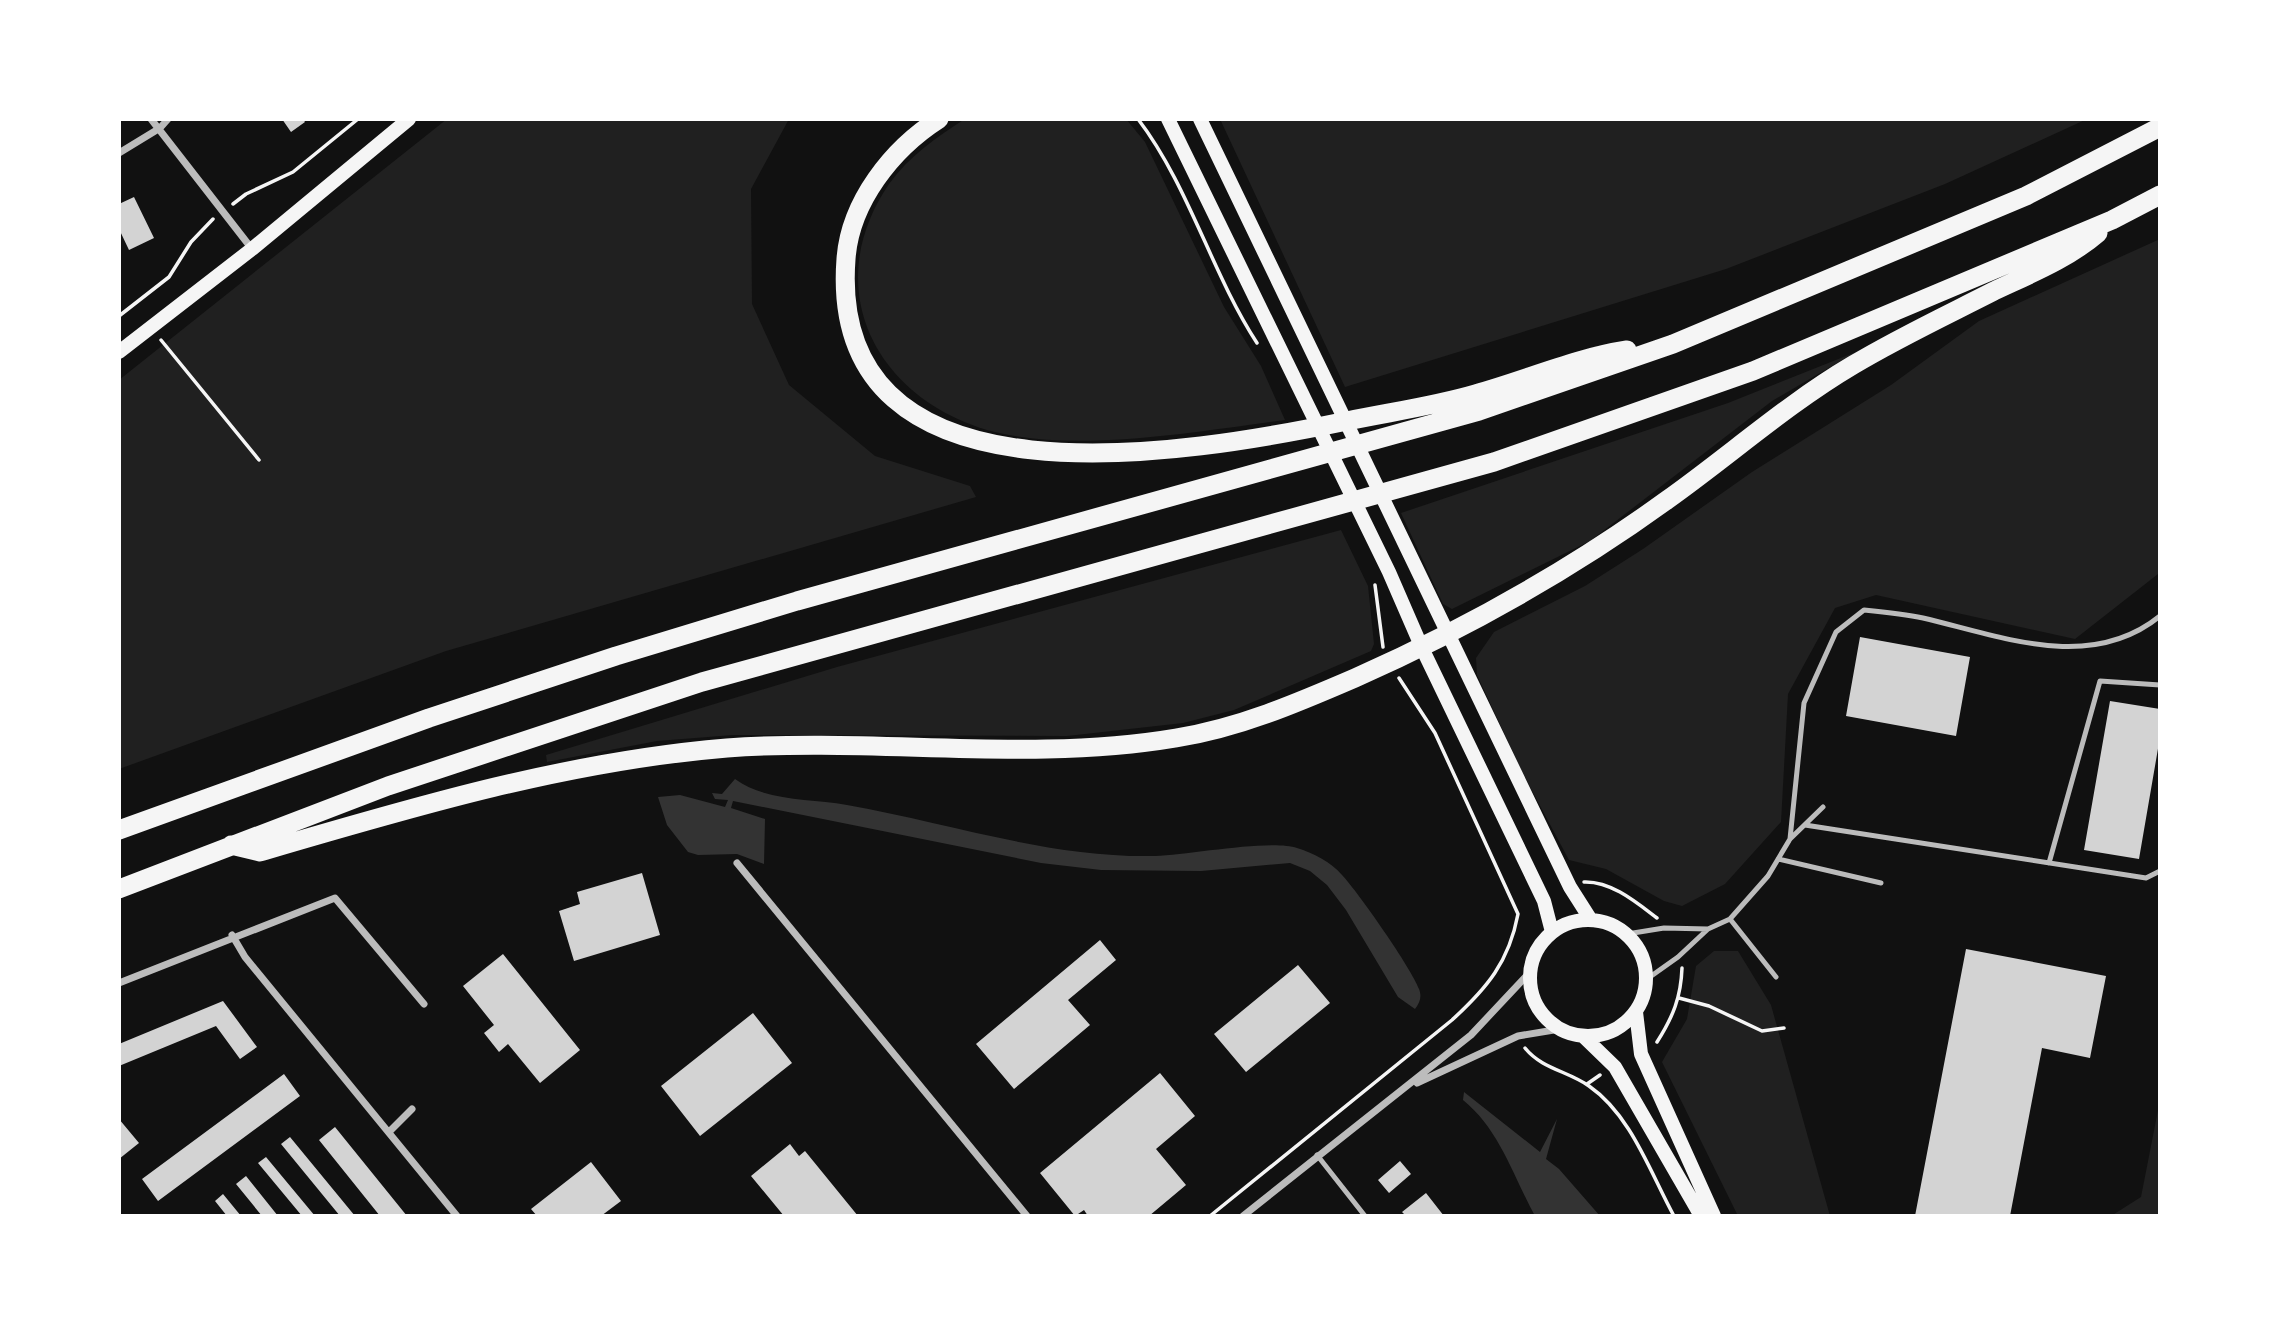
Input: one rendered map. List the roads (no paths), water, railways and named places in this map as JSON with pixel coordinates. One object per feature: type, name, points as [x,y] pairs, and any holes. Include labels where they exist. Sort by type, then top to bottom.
[{"type":"highway","points":[[939,119],[901,150],[881,171],[867,194],[846,252],[845,306],[864,359],[880,384],[906,408],[960,438],[991,446],[1070,454],[1181,447],[1280,435],[1474,395],[1602,354],[1673,344]]},
{"type":"highway","points":[[119,830],[429,718],[616,656],[811,598],[1479,411],[1673,344],[2026,196],[2160,127]]},
{"type":"highway","points":[[119,889],[388,786],[702,682],[1494,462],[1753,371],[2112,220],[2160,195]]},
{"type":"highway","points":[[230,845],[260,852],[371,819],[549,775],[601,764],[726,748],[1093,748],[1177,738],[1226,728],[1292,705],[1422,648],[1538,586],[1668,500],[1748,438],[1850,366],[2077,251],[2112,220]]},
{"type":"main road","points":[[119,352],[252,249],[409,119]]},
{"type":"main road","points":[[1168,119],[1389,572],[1422,648],[1544,901],[1552,932]]},
{"type":"main road","points":[[1200,119],[1446,636],[1570,887],[1591,919]]},
{"type":"main road","points":[[1636,1012],[1613,1031],[1583,1036],[1560,1029],[1542,1014],[1532,994],[1531,971],[1538,949],[1552,932],[1570,922],[1591,919],[1610,924],[1627,934],[1642,954],[1647,979],[1636,1012],[1642,1054],[1714,1216]]},
{"type":"main road","points":[[1583,1036],[1615,1067],[1701,1216]]},
{"type":"street","points":[[152,119],[252,249]]},
{"type":"street","points":[[119,153],[160,128],[168,119]]},
{"type":"street","points":[[737,863],[1027,1216]]},
{"type":"street","points":[[119,982],[335,898],[424,1004]]},
{"type":"street","points":[[232,936],[245,957],[457,1216]]},
{"type":"street","points":[[1243,1216],[1472,1035],[1531,971]]},
{"type":"street","points":[[1407,1087],[1518,1036],[1560,1029]]},
{"type":"street","points":[[389,1132],[412,1109]]},
{"type":"lane","points":[[1790,839],[1804,703],[1836,632],[1864,610],[1919,617],[2020,642],[2078,648],[2120,639],[2160,616]]},
{"type":"lane","points":[[2049,863],[2100,681],[2160,685]]},
{"type":"lane","points":[[1647,979],[1678,957],[1708,929],[1730,919],[1778,859],[1790,839],[1823,807]]},
{"type":"lane","points":[[1805,825],[2146,878],[2160,871]]},
{"type":"lane","points":[[1778,859],[1881,883]]},
{"type":"lane","points":[[1730,919],[1776,977]]},
{"type":"lane","points":[[1627,934],[1664,928],[1708,929]]},
{"type":"lane","points":[[1317,1155],[1365,1216]]}]
